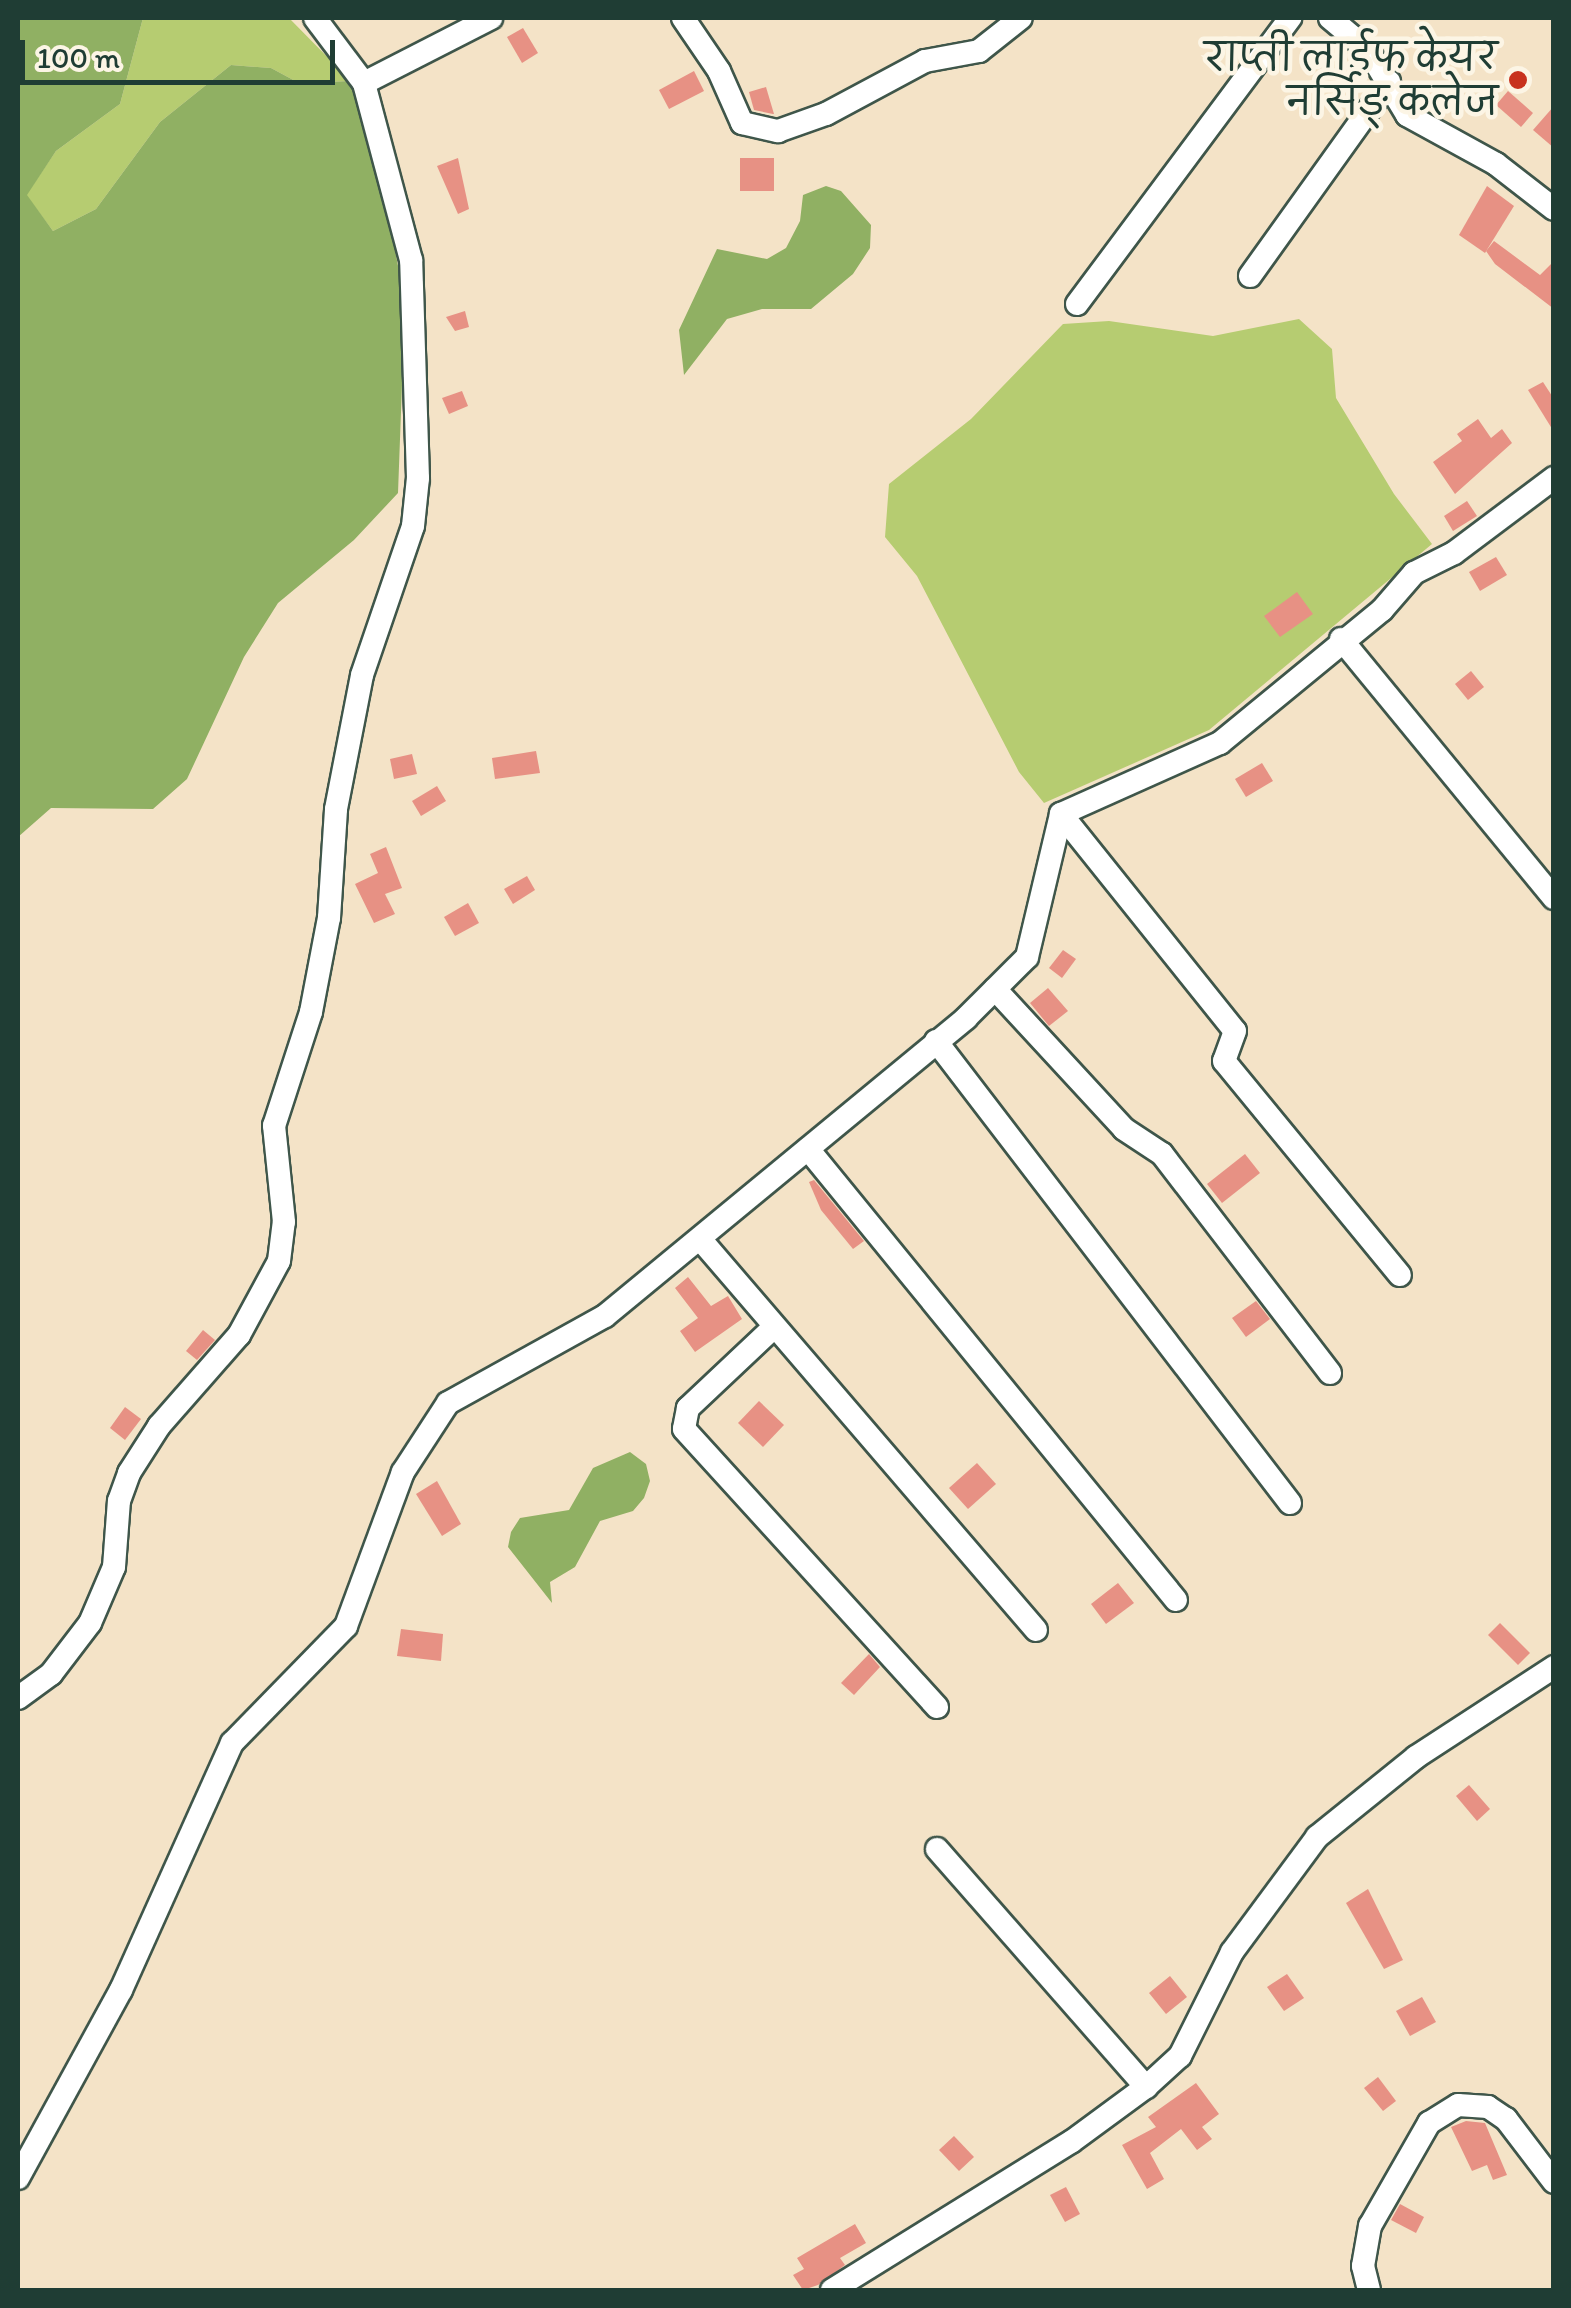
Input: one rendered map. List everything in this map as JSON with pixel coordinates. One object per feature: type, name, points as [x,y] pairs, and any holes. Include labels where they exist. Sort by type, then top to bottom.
[{"type":"street","points":[[18,1698],[51,1674],[90,1623],[114,1567],[119,1501],[129,1472],[159,1426],[239,1335],[280,1262],[284,1222],[274,1126],[311,1012],[330,918],[336,808],[362,674],[413,526],[418,478],[411,260],[364,83],[315,18]]},
{"type":"street","points":[[364,83],[491,18]]},
{"type":"street","points":[[683,18],[719,71],[742,123],[778,131],[925,61],[980,52],[1020,18]]},
{"type":"street","points":[[1078,304],[1290,18]]},
{"type":"street","points":[[1330,18],[1368,50],[1407,115],[1428,131],[1496,164],[1554,209]]},
{"type":"street","points":[[1250,276],[1389,82]]},
{"type":"street","points":[[1061,814],[1220,744],[1341,639],[1382,610],[1414,573],[1454,553],[1554,478]]},
{"type":"street","points":[[1341,639],[1554,898]]},
{"type":"street","points":[[18,2178],[121,1990],[232,1743],[346,1626],[416,1445],[448,1403],[605,1316],[701,1240],[995,989],[1027,957],[1061,814]]},
{"type":"street","points":[[1061,814],[1234,1031],[1224,1061],[1400,1275]]},
{"type":"street","points":[[995,989],[1124,1128],[1162,1154],[1330,1373]]},
{"type":"street","points":[[936,1041],[1290,1503]]},
{"type":"street","points":[[808,1149],[996,1372],[1176,1600]]},
{"type":"street","points":[[701,1240],[1036,1630]]},
{"type":"street","points":[[773,1328],[688,1408],[684,1429],[936,1707]]},
{"type":"street","points":[[832,2290],[1072,2142],[1146,2087],[1180,2056],[1232,1952],[1317,1837],[1416,1757],[1554,1667]]},
{"type":"street","points":[[937,1849],[1146,2087]]},
{"type":"street","points":[[1368,2290],[1363,2266],[1370,2226],[1428,2123],[1458,2105],[1488,2106],[1506,2119],[1554,2182]]},
{"type":"green space","points":[[18,18],[143,18],[120,104],[56,151],[27,195],[53,231],[96,209],[160,122],[231,65],[271,68],[299,83],[351,81],[379,162],[405,304],[398,493],[354,540],[278,603],[244,657],[187,779],[153,809],[51,808],[18,837]]},
{"type":"green space","points":[[143,18],[289,18],[351,81],[299,83],[271,68],[231,65],[160,122],[96,209],[53,231],[26,195],[56,151],[120,104]]},
{"type":"green space","points":[[826,186],[841,191],[871,225],[870,248],[853,274],[811,309],[762,309],[727,319],[684,375],[679,330],[717,249],[767,259],[786,248],[800,221],[803,195]]},
{"type":"green space","points":[[1299,319],[1332,349],[1336,398],[1394,494],[1432,544],[1209,730],[1044,803],[1019,772],[917,576],[885,537],[889,484],[971,419],[1063,324],[1109,321],[1213,336]]},
{"type":"green space","points":[[630,1452],[646,1464],[650,1481],[644,1498],[633,1511],[600,1521],[575,1567],[550,1582],[552,1603],[508,1547],[511,1532],[520,1518],[569,1510],[593,1468]]},
{"type":"building","points":[[523,28],[538,53],[522,63],[507,37]]},
{"type":"building","points":[[694,71],[704,91],[669,109],[659,90]]},
{"type":"building","points":[[766,87],[774,114],[754,110],[749,92]]},
{"type":"building","points":[[1508,91],[1533,113],[1521,127],[1496,105]]},
{"type":"building","points":[[1554,106],[1554,148],[1533,130]]},
{"type":"building","points":[[458,158],[469,209],[458,214],[437,166]]},
{"type":"building","points":[[740,158],[774,158],[774,191],[740,191]]},
{"type":"building","points":[[1487,186],[1514,206],[1485,253],[1459,235]]},
{"type":"building","points":[[1494,241],[1540,275],[1554,261],[1554,309],[1495,264],[1486,251]]},
{"type":"building","points":[[465,311],[469,327],[455,331],[446,317]]},
{"type":"building","points":[[1543,382],[1554,399],[1554,432],[1528,390]]},
{"type":"building","points":[[462,391],[468,406],[449,414],[442,398]]},
{"type":"building","points":[[1478,419],[1491,438],[1502,429],[1512,443],[1455,494],[1433,462],[1462,441],[1457,434]]},
{"type":"building","points":[[1467,501],[1477,516],[1453,531],[1444,516]]},
{"type":"building","points":[[1496,557],[1507,575],[1480,591],[1469,572]]},
{"type":"building","points":[[1297,592],[1313,614],[1280,637],[1264,616]]},
{"type":"building","points":[[1471,671],[1484,687],[1468,700],[1455,684]]},
{"type":"building","points":[[536,751],[540,773],[495,779],[492,758]]},
{"type":"building","points":[[412,754],[417,774],[394,779],[390,759]]},
{"type":"building","points":[[1262,763],[1273,781],[1246,797],[1235,779]]},
{"type":"building","points":[[437,786],[446,801],[421,816],[412,801]]},
{"type":"building","points":[[386,847],[402,888],[385,894],[395,914],[374,923],[355,884],[378,873],[370,854]]},
{"type":"building","points":[[527,876],[535,890],[513,904],[504,889]]},
{"type":"building","points":[[468,903],[479,923],[455,936],[444,917]]},
{"type":"building","points":[[1063,950],[1076,959],[1062,978],[1049,968]]},
{"type":"building","points":[[1048,988],[1068,1011],[1049,1026],[1030,1003]]},
{"type":"building","points":[[1245,1154],[1260,1173],[1222,1203],[1207,1184]]},
{"type":"building","points":[[814,1180],[864,1241],[853,1249],[821,1210],[809,1182]]},
{"type":"building","points":[[688,1277],[711,1306],[728,1296],[742,1319],[695,1352],[680,1331],[698,1318],[675,1288]]},
{"type":"building","points":[[1256,1301],[1270,1319],[1246,1337],[1232,1318]]},
{"type":"building","points":[[203,1330],[215,1340],[197,1360],[186,1351]]},
{"type":"building","points":[[759,1401],[784,1425],[763,1447],[738,1423]]},
{"type":"building","points":[[125,1407],[141,1419],[125,1440],[110,1428]]},
{"type":"building","points":[[977,1463],[996,1484],[968,1509],[949,1488]]},
{"type":"building","points":[[437,1481],[461,1524],[442,1536],[416,1494]]},
{"type":"building","points":[[1118,1583],[1134,1603],[1106,1624],[1091,1604]]},
{"type":"building","points":[[1500,1623],[1530,1653],[1518,1665],[1488,1635]]},
{"type":"building","points":[[401,1629],[443,1634],[441,1661],[397,1656]]},
{"type":"building","points":[[869,1654],[880,1667],[854,1695],[841,1683]]},
{"type":"building","points":[[1469,1785],[1490,1809],[1477,1821],[1456,1796]]},
{"type":"building","points":[[1368,1889],[1403,1960],[1384,1969],[1346,1903]]},
{"type":"building","points":[[1287,1974],[1304,1998],[1284,2011],[1267,1987]]},
{"type":"building","points":[[1170,1976],[1187,1997],[1166,2014],[1149,1993]]},
{"type":"building","points":[[1422,1997],[1436,2022],[1410,2036],[1396,2011]]},
{"type":"building","points":[[1378,2077],[1396,2101],[1383,2111],[1364,2088]]},
{"type":"building","points":[[1196,2083],[1219,2114],[1202,2127],[1212,2139],[1197,2150],[1181,2129],[1150,2153],[1164,2179],[1147,2189],[1122,2145],[1156,2127],[1148,2117]]},
{"type":"building","points":[[1466,2121],[1485,2123],[1507,2175],[1493,2180],[1487,2165],[1472,2171],[1451,2127]]},
{"type":"building","points":[[954,2136],[974,2157],[959,2171],[939,2150]]},
{"type":"building","points":[[1066,2187],[1080,2214],[1065,2222],[1050,2195]]},
{"type":"building","points":[[1400,2204],[1424,2217],[1416,2233],[1391,2220]]},
{"type":"building","points":[[855,2224],[866,2243],[840,2258],[845,2265],[818,2285],[803,2290],[793,2275],[804,2269],[797,2258]]},
{"type":"place","name":"राप्ती लाईफ केयर नर्सिङ् कलेज","points":[[1518,80]]}]
